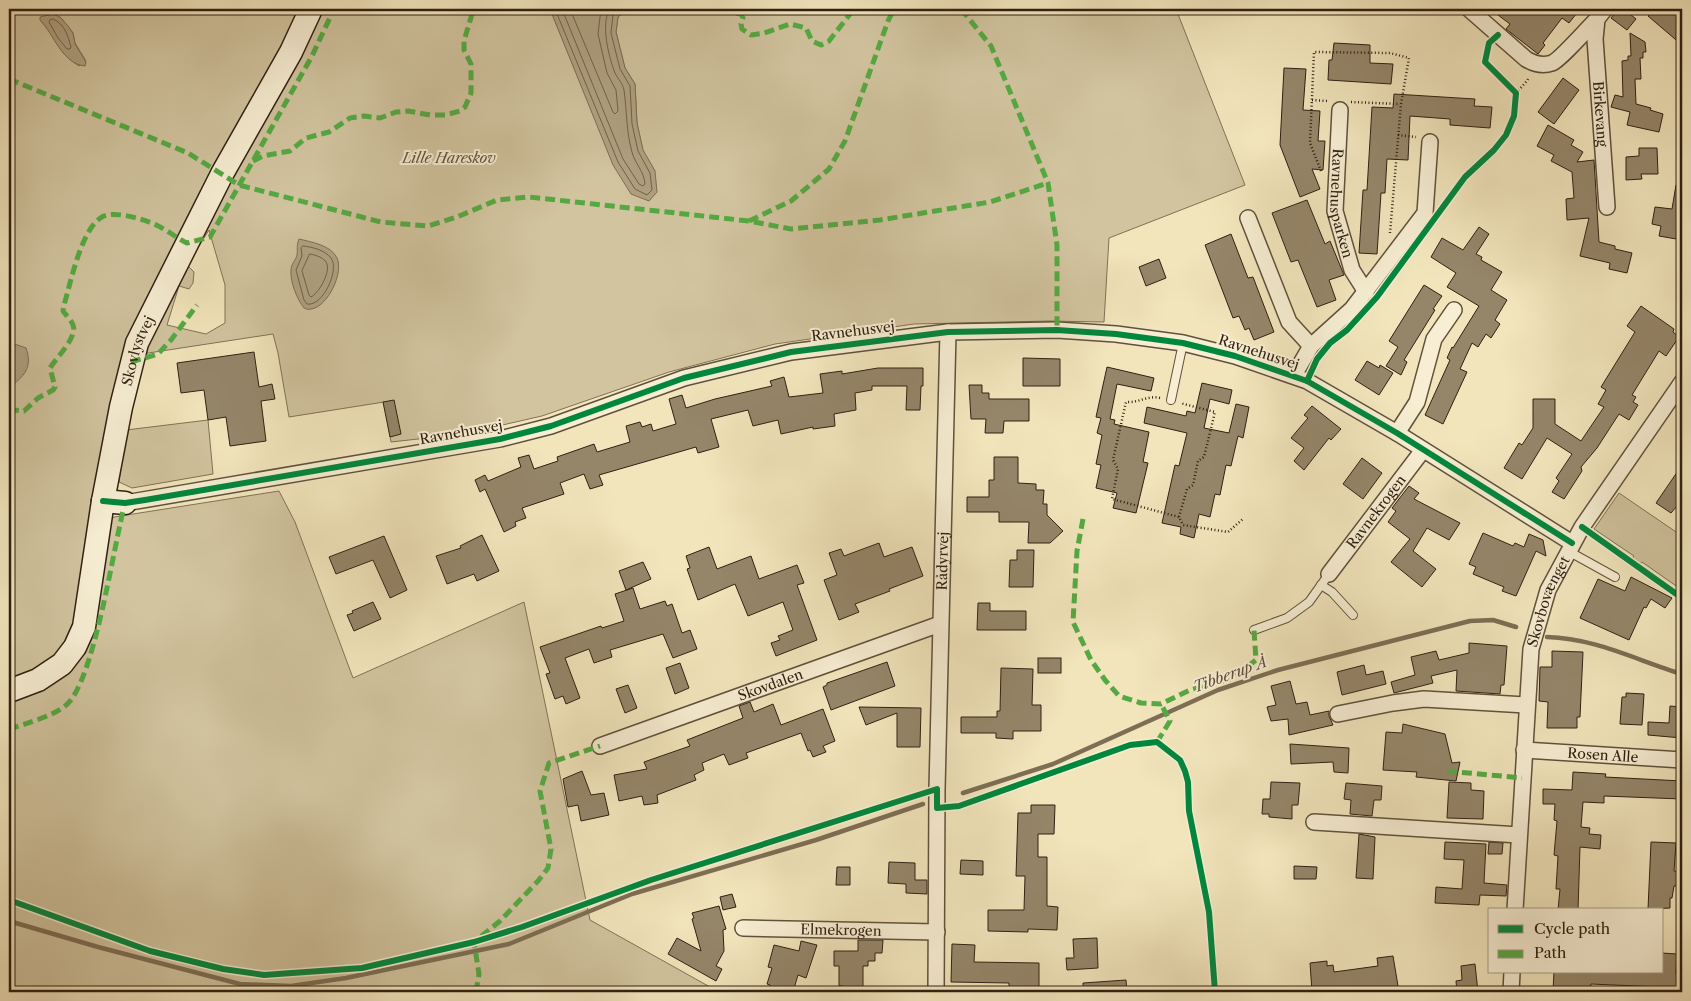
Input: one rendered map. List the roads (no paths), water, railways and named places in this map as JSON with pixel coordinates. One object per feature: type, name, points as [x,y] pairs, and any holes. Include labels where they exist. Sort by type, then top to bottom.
[{"type":"street","name":"Skovlystvej","points":[[9,691],[38,680],[62,664],[75,647],[84,627],[103,501],[121,407],[137,343],[222,174],[291,52],[311,9]]},
{"type":"street","name":"Birkevang","points":[[1469,9],[1526,59],[1543,65],[1554,62],[1601,14]]},
{"type":"street","name":"Birkevang","points":[[1601,14],[1595,39],[1607,207]]},
{"type":"street","name":"Ravnehusparken","points":[[1340,104],[1335,211],[1352,270],[1366,292]]},
{"type":"street","points":[[1294,375],[1311,346],[1352,309],[1425,213],[1430,142]]},
{"type":"street","points":[[1248,218],[1289,322],[1311,346]]},
{"type":"street","points":[[1397,433],[1417,402],[1434,340],[1454,310]]},
{"type":"street","name":"Ravnehusvej","points":[[103,501],[125,503],[500,439],[551,426],[684,378],[782,354],[948,332],[1057,330],[1116,334],[1183,343],[1235,356],[1294,375],[1397,433],[1570,547]]},
{"type":"street","name":"Rådyrvej","points":[[937,932],[940,624],[948,332]]},
{"type":"street","name":"Skovbovænget","points":[[1515,908],[1526,705],[1531,649],[1548,590],[1570,547],[1682,382]]},
{"type":"street","name":"Ravnekrogen","points":[[1325,580],[1422,450]]},
{"type":"street","name":"Skovdalen","points":[[600,746],[940,624]]},
{"type":"street","points":[[1338,714],[1424,699],[1526,705]]},
{"type":"street","name":"Rosen Alle","points":[[1524,750],[1682,760]]},
{"type":"street","points":[[1314,822],[1519,835]]},
{"type":"street","name":"Elmekrogen","points":[[743,928],[937,932]]},
{"type":"street","points":[[936,992],[937,932]]},
{"type":"street","points":[[1511,992],[1512,974]]},
{"type":"lane","points":[[1171,400],[1183,343]]},
{"type":"lane","points":[[1570,547],[1615,577]]},
{"type":"lane","points":[[1254,630],[1287,618],[1309,602],[1325,580],[1332,592],[1353,615]]},
{"type":"water","points":[[550,9],[627,9],[618,17],[616,32],[625,68],[635,84],[637,123],[643,150],[655,171],[657,192],[649,201],[631,194],[613,165]]},
{"type":"water","points":[[53,14],[60,17],[73,33],[75,44],[86,62],[85,66],[70,60],[64,54],[40,20],[40,17]]},
{"type":"water","points":[[299,239],[326,247],[334,254],[339,264],[336,280],[329,296],[317,307],[310,309],[304,308],[301,304],[294,290],[291,275],[291,268],[297,255]]},
{"type":"water","points":[[9,342],[26,348],[28,366],[19,380],[9,388]]},
{"type":"waterway","name":"Tibberup Å","points":[[963,793],[1053,764],[1218,690],[1278,670],[1470,621],[1493,620],[1516,627]]},
{"type":"waterway","name":"Tibberup Å","points":[[1547,637],[1582,641],[1682,674]]},
{"type":"waterway","name":"Tibberup Å","points":[[9,921],[98,947],[240,984],[291,986],[346,978],[509,944],[632,894],[816,840],[923,804]]},
{"type":"park label","name":"Lille Hareskov","points":[[449,158]]}]
